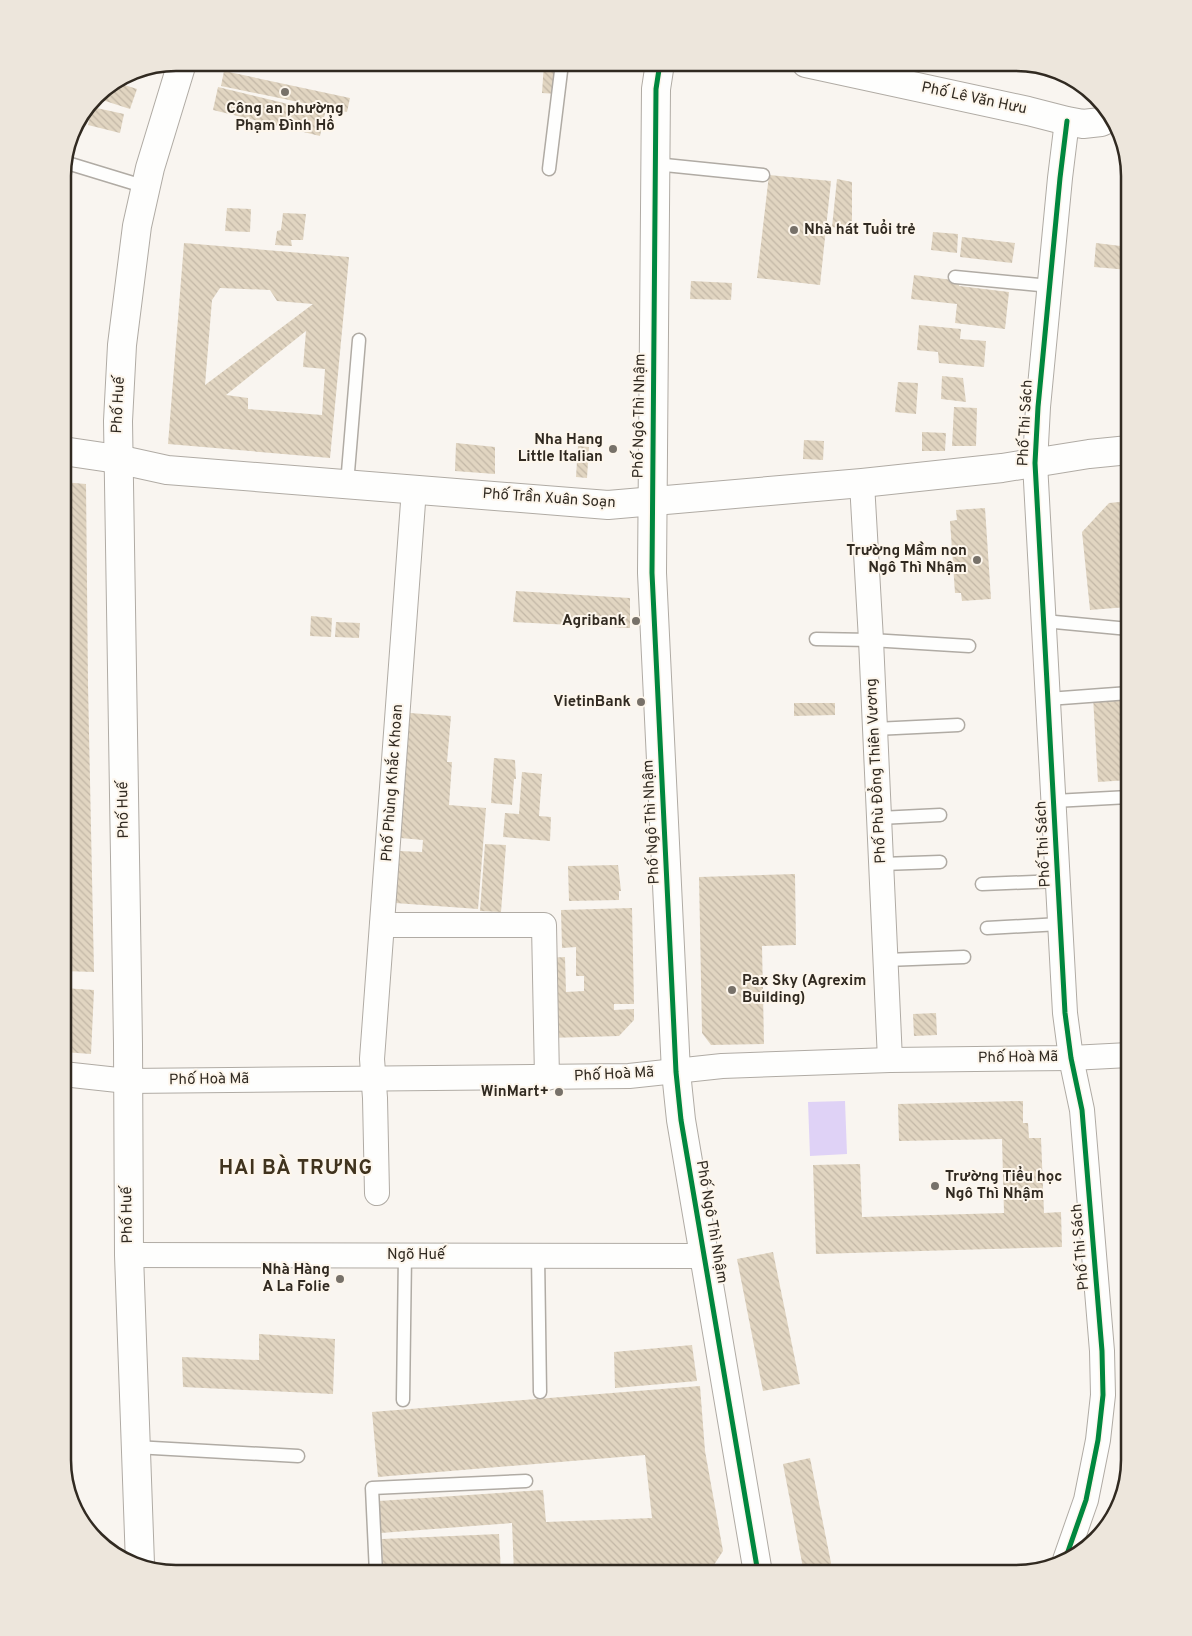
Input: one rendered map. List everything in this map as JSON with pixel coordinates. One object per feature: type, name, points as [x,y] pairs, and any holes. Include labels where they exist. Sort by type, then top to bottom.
[{"type":"street","name":"Phố Huế","points":[[140,1558],[129,1255],[128,1034],[118,459],[122,345],[136,226],[179,71]]},
{"type":"street","name":"Phố Ngô Thì Nhậm","points":[[659,71],[656,89],[652,573],[676,1072],[681,1120],[757,1565]]},
{"type":"street","name":"Phố Lê Văn Hưu","points":[[843,71],[1067,121],[1083,124],[1105,120]]},
{"type":"street","name":"Phố Thi Sách","points":[[1067,121],[1036,425],[1034,463],[1065,1014],[1082,1110],[1103,1395],[1098,1440],[1086,1500],[1069,1550]]},
{"type":"street","name":"Phố Trần Xuân Soạn","points":[[71,452],[118,459],[167,470],[608,505],[862,483],[1121,451]]},
{"type":"street","name":"Phố Phù Đổng Thiên Vương","points":[[862,483],[882,864],[890,1060]]},
{"type":"street","name":"Phố Phùng Khắc Khoan","points":[[376,1194],[372,1059],[414,489]]},
{"type":"street","points":[[382,925],[544,925],[547,1078]]},
{"type":"street","name":"Phố Hoà Mã","points":[[71,1075],[127,1081],[547,1078],[629,1076],[722,1066],[890,1060],[1072,1058],[1121,1055]]},
{"type":"street","name":"Ngõ Huế","points":[[129,1255],[704,1256]]},
{"type":"lane","points":[[548,169],[561,71]]},
{"type":"lane","points":[[72,164],[146,187]]},
{"type":"lane","points":[[656,164],[763,175]]},
{"type":"lane","points":[[955,277],[1050,286]]},
{"type":"lane","points":[[347,484],[359,340]]},
{"type":"lane","points":[[1044,621],[1121,628]]},
{"type":"lane","points":[[816,639],[871,640],[969,646]]},
{"type":"lane","points":[[1048,699],[1121,694]]},
{"type":"lane","points":[[875,729],[958,725]]},
{"type":"lane","points":[[1054,801],[1121,797]]},
{"type":"lane","points":[[879,818],[940,815]]},
{"type":"lane","points":[[882,864],[940,862]]},
{"type":"lane","points":[[982,884],[1058,881]]},
{"type":"lane","points":[[987,928],[1060,924]]},
{"type":"lane","points":[[886,960],[964,957]]},
{"type":"lane","points":[[403,1400],[405,1255]]},
{"type":"lane","points":[[538,1255],[540,1392]]},
{"type":"lane","points":[[135,1447],[298,1456]]},
{"type":"lane","points":[[376,1565],[372,1488],[526,1481]]},
{"type":"shaded area","points":[[845,1101],[847,1154],[810,1156],[808,1102]]},
{"type":"building","name":"Công an phường Phạm Đình Hổ","points":[[224,71],[350,98],[347,112],[221,86]]},
{"type":"building","points":[[543,71],[558,71],[557,94],[542,93]]},
{"type":"building","points":[[125,85],[137,89],[130,109],[104,100]]},
{"type":"building","points":[[218,87],[325,113],[320,136],[213,110]]},
{"type":"building","points":[[97,108],[124,114],[120,133],[88,125],[90,117]]},
{"type":"building","name":"Nhà hát Tuổi trẻ","points":[[769,175],[831,181],[820,285],[757,278]]},
{"type":"building","points":[[837,179],[852,182],[852,230],[832,227]]},
{"type":"building","points":[[227,208],[251,209],[250,232],[225,231]]},
{"type":"building","points":[[283,213],[306,214],[303,240],[291,240],[292,246],[275,245],[277,231],[281,230]]},
{"type":"building","points":[[933,232],[958,234],[957,253],[931,250]]},
{"type":"building","points":[[962,237],[1015,243],[1012,263],[960,257]]},
{"type":"building","points":[[184,243],[349,257],[330,458],[168,444]],"holes":[[[220,288],[270,290],[277,301],[313,304],[205,385],[212,300]],[[306,331],[303,367],[325,369],[322,415],[248,409],[248,398],[226,395]]]},
{"type":"building","points":[[1096,243],[1121,246],[1121,269],[1094,267]]},
{"type":"building","points":[[914,275],[960,281],[959,286],[1009,292],[1005,329],[955,323],[957,304],[911,299]]},
{"type":"building","points":[[691,281],[732,283],[731,300],[690,299]]},
{"type":"building","points":[[919,325],[961,329],[960,339],[986,341],[984,367],[939,363],[938,352],[917,350]]},
{"type":"building","points":[[942,376],[963,378],[966,402],[941,399]]},
{"type":"building","points":[[898,382],[918,383],[916,414],[895,412]]},
{"type":"building","points":[[954,407],[977,408],[976,446],[952,446]]},
{"type":"building","points":[[922,432],[946,433],[945,451],[922,451]]},
{"type":"building","points":[[804,440],[824,441],[823,460],[803,459]]},
{"type":"building","points":[[456,443],[495,447],[495,474],[455,471]]},
{"type":"building","points":[[578,446],[589,447],[587,478],[576,477]]},
{"type":"building","points":[[71,483],[86,484],[94,972],[71,971]]},
{"type":"building","points":[[1121,502],[1121,607],[1090,610],[1082,532],[1109,503]]},
{"type":"building","points":[[985,508],[991,599],[962,601],[961,593],[955,593],[950,521],[957,520],[956,510]]},
{"type":"building","points":[[516,591],[630,598],[630,628],[513,622]]},
{"type":"building","points":[[311,616],[332,618],[331,637],[310,636]]},
{"type":"building","points":[[336,622],[360,623],[359,638],[335,637]]},
{"type":"building","points":[[1121,695],[1121,781],[1098,782],[1093,697]]},
{"type":"building","points":[[794,703],[835,703],[835,715],[794,716]]},
{"type":"building","points":[[410,713],[451,716],[447,762],[452,762],[449,805],[486,808],[478,909],[395,903],[399,851],[422,852],[423,840],[400,838]]},
{"type":"building","points":[[494,758],[515,760],[516,779],[514,779],[512,805],[491,803]]},
{"type":"building","points":[[522,772],[542,774],[539,816],[551,817],[550,841],[503,837],[505,813],[519,814]]},
{"type":"building","points":[[485,844],[506,845],[501,912],[480,911]]},
{"type":"building","points":[[618,865],[621,891],[619,891],[619,900],[569,901],[568,866]]},
{"type":"building","points":[[795,874],[796,945],[762,946],[764,1044],[711,1045],[702,1033],[699,877]]},
{"type":"building","points":[[632,908],[634,1004],[614,1004],[614,1010],[634,1009],[634,1020],[619,1036],[548,1038],[546,958],[565,957],[566,992],[584,991],[584,976],[576,976],[576,947],[562,948],[561,910]]},
{"type":"building","points":[[71,989],[94,990],[91,1054],[71,1053]]},
{"type":"building","points":[[936,1013],[937,1035],[914,1036],[913,1014]]},
{"type":"building","points":[[1023,1101],[1023,1123],[1028,1123],[1029,1138],[1041,1138],[1044,1213],[1061,1212],[1062,1247],[816,1254],[813,1165],[860,1164],[862,1217],[1004,1213],[1002,1139],[899,1141],[898,1104]]},
{"type":"building","points":[[773,1252],[800,1384],[763,1391],[737,1259]]},
{"type":"building","points":[[259,1334],[335,1339],[333,1394],[183,1387],[182,1357],[259,1360]]},
{"type":"building","points":[[692,1345],[697,1381],[615,1388],[614,1352]]},
{"type":"building","points":[[700,1386],[705,1451],[723,1551],[714,1565],[514,1565],[512,1523],[381,1533],[379,1501],[543,1490],[546,1522],[652,1518],[645,1455],[378,1477],[372,1412]]},
{"type":"building","points":[[810,1458],[831,1565],[802,1565],[783,1464]]},
{"type":"building","points":[[499,1534],[501,1565],[383,1565],[382,1539]]},
{"type":"cycle path","points":[[659,71],[656,89],[652,573],[676,1072],[681,1120],[757,1565]]},
{"type":"cycle path","points":[[1067,121],[1038,407],[1035,463],[1065,1013],[1071,1058],[1082,1110],[1102,1351],[1103,1395],[1098,1440],[1086,1500],[1068,1551]]},
{"type":"place","name":"Công an phường Phạm Đình Hổ","points":[[285,92]]},
{"type":"place","name":"Nhà hát Tuổi trẻ","points":[[794,230]]},
{"type":"place","name":"Nha Hang Little Italian","points":[[613,449]]},
{"type":"place","name":"Trường Mầm non Ngô Thì Nhậm","points":[[977,560]]},
{"type":"place","name":"Agribank","points":[[636,621]]},
{"type":"place","name":"VietinBank","points":[[641,702]]},
{"type":"place","name":"Pax Sky (Agrexim Building)","points":[[732,990]]},
{"type":"place","name":"WinMart+","points":[[559,1092]]},
{"type":"place","name":"Trường Tiểu học Ngô Thì Nhậm","points":[[935,1186]]},
{"type":"place","name":"Nhà Hàng A La Folie","points":[[340,1279]]},
{"type":"district","name":"HAI BÀ TRƯNG","points":[[296,1169]]}]
